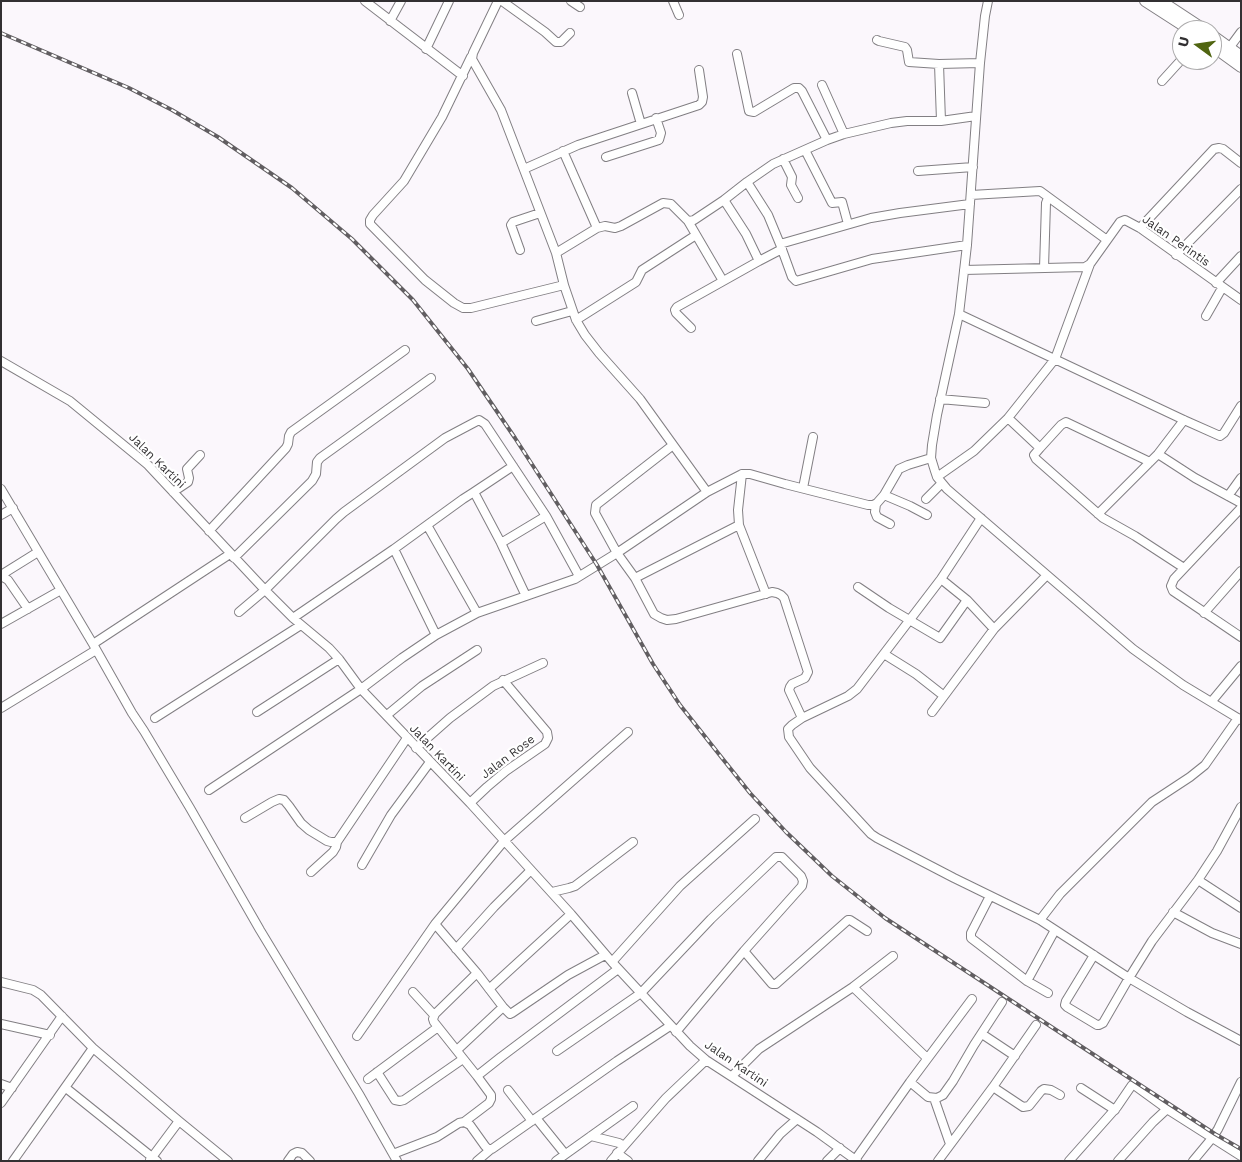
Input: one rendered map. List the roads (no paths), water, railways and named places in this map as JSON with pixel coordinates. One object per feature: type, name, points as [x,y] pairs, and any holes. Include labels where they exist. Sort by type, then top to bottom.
[{"type":"main road","points":[[1145,1],[1174,20]]},
{"type":"main road","points":[[1161,1],[1189,20]]},
{"type":"main road","points":[[1222,46],[1241,67]]},
{"type":"main road","points":[[1222,49],[1241,56]]},
{"type":"street","points":[[366,1],[463,76]]},
{"type":"street","points":[[390,21],[401,1]]},
{"type":"street","points":[[426,49],[449,1]]},
{"type":"street","points":[[498,1],[442,117],[404,181],[373,215],[370,224],[420,276],[463,308],[471,308],[564,286]]},
{"type":"street","points":[[502,1],[556,42],[561,42],[570,33]]},
{"type":"street","points":[[571,1],[580,8]]},
{"type":"street","points":[[673,1],[679,15]]},
{"type":"street","points":[[988,1],[980,63],[967,245],[959,314],[940,399],[931,458],[940,480],[1133,649],[1183,685],[1240,719],[1205,765],[1152,802],[1060,894],[1040,920]]},
{"type":"street","points":[[1227,51],[1241,32]]},
{"type":"street","points":[[877,40],[905,48],[909,62],[939,64],[980,63]]},
{"type":"street","points":[[736,54],[749,111],[754,112],[794,88],[798,88],[802,91],[827,140]]},
{"type":"street","points":[[472,57],[501,110],[556,253],[564,286],[580,328],[594,347],[640,399],[706,492]]},
{"type":"street","points":[[939,64],[941,120]]},
{"type":"street","points":[[524,169],[578,145],[700,104],[703,97],[699,70]]},
{"type":"street","points":[[1162,81],[1172,70]]},
{"type":"street","points":[[822,85],[844,134]]},
{"type":"street","points":[[632,94],[641,124]]},
{"type":"street","points":[[688,221],[694,220],[724,200],[768,167],[827,140],[891,123],[976,116]]},
{"type":"street","points":[[606,157],[659,140],[661,133],[656,118]]},
{"type":"street","points":[[1140,228],[1212,150],[1217,148],[1223,149],[1241,162]]},
{"type":"street","points":[[805,150],[832,203],[842,202],[848,224]]},
{"type":"street","points":[[563,151],[597,228]]},
{"type":"street","points":[[783,159],[791,175],[791,185],[798,198]]},
{"type":"street","points":[[918,171],[973,167]]},
{"type":"street","points":[[747,182],[768,215],[792,278],[795,280],[800,281],[872,258],[967,245]]},
{"type":"street","points":[[1176,255],[1241,189]]},
{"type":"street","points":[[971,195],[1038,191],[1107,240]]},
{"type":"street","points":[[1044,268],[1046,203],[1048,198]]},
{"type":"street","points":[[724,200],[746,234],[759,261]]},
{"type":"street","points":[[556,253],[597,228],[622,226],[666,203],[674,206],[688,221],[723,281]]},
{"type":"street","points":[[691,328],[676,313],[676,308],[781,247],[871,218],[970,204]]},
{"type":"street","points":[[520,250],[510,225],[513,222],[540,213]]},
{"type":"street","name":"Jalan Perintis","points":[[926,499],[940,480],[1008,418],[1055,359],[1090,264],[1122,221],[1128,221],[1140,228],[1241,300]]},
{"type":"street","points":[[576,320],[636,282],[642,270],[696,235]]},
{"type":"street","points":[[1206,316],[1219,285],[1241,256]]},
{"type":"street","points":[[964,270],[1082,267],[1090,264]]},
{"type":"street","points":[[536,321],[572,311]]},
{"type":"street","points":[[959,314],[1220,436],[1224,433],[1241,406]]},
{"type":"street","points":[[209,532],[286,448],[291,432],[405,350]]},
{"type":"street","name":"Jalan Kartini","points":[[1,361],[76,405],[143,461],[265,590],[293,618],[340,659],[361,689],[552,892],[618,969],[690,1046],[706,1060],[856,1160]]},
{"type":"street","points":[[1,708],[232,556],[312,481],[316,474],[317,462],[320,458],[431,378]]},
{"type":"street","points":[[940,399],[985,403]]},
{"type":"street","points":[[1008,418],[1040,448]]},
{"type":"street","points":[[239,612],[265,590],[344,512],[445,438],[477,420],[481,420],[485,424],[546,516],[579,576]]},
{"type":"street","points":[[1098,514],[1158,454],[1184,420]]},
{"type":"street","points":[[1150,462],[1068,422],[1062,423],[1034,454],[1036,459],[1098,514],[1184,568]]},
{"type":"street","points":[[803,488],[813,437]]},
{"type":"street","points":[[673,445],[596,505],[595,513],[617,552],[635,578],[654,614],[661,618],[667,620],[676,619],[775,592],[781,595],[784,598],[808,672],[806,676],[792,684],[789,690],[802,718]]},
{"type":"street","points":[[1158,454],[1195,478],[1241,503]]},
{"type":"street","points":[[173,492],[188,482],[187,469],[200,455]]},
{"type":"street","points":[[890,524],[877,517],[875,512],[876,504],[884,495],[899,469],[931,458]]},
{"type":"street","points":[[293,618],[394,549],[463,498],[513,466]]},
{"type":"street","points":[[742,474],[738,510],[739,525],[766,594]]},
{"type":"street","points":[[209,790],[361,689],[436,635],[477,613],[568,582],[617,552],[706,492],[742,474],[750,474],[868,505],[876,504]]},
{"type":"street","points":[[1228,496],[1241,478]]},
{"type":"street","points":[[1,489],[395,1157],[438,1137],[459,1123],[464,1122],[489,1103],[491,1099],[490,1094],[478,1076],[438,1028],[434,1022],[434,1015],[413,992]]},
{"type":"street","points":[[474,492],[526,596]]},
{"type":"street","points":[[884,495],[927,515]]},
{"type":"street","points":[[1,515],[13,508]]},
{"type":"street","points":[[1241,508],[1171,583],[1173,591],[1241,637]]},
{"type":"street","points":[[501,543],[546,516]]},
{"type":"street","points":[[982,518],[941,579],[853,692],[802,718],[790,727],[788,732],[789,738],[810,768],[871,834],[1040,920],[1129,978],[1241,1041]]},
{"type":"street","points":[[427,525],[477,613]]},
{"type":"street","points":[[635,578],[739,525]]},
{"type":"street","points":[[394,549],[436,635]]},
{"type":"street","points":[[28,609],[8,580],[1,575],[38,552]]},
{"type":"street","points":[[1204,613],[1241,571]]},
{"type":"street","points":[[932,712],[994,629],[1047,575]]},
{"type":"street","points":[[941,579],[967,600],[994,629]]},
{"type":"street","points":[[858,587],[940,638],[967,600]]},
{"type":"street","points":[[1,624],[61,590]]},
{"type":"street","points":[[155,718],[301,625]]},
{"type":"street","points":[[387,715],[422,686],[477,650]]},
{"type":"street","points":[[884,654],[916,674],[944,696]]},
{"type":"street","points":[[257,712],[340,659]]},
{"type":"street","points":[[416,748],[492,686],[543,663]]},
{"type":"street","points":[[1212,701],[1241,666]]},
{"type":"street","name":"Jalan Rose","points":[[470,804],[506,771],[545,744],[548,738],[547,732],[504,680]]},
{"type":"street","points":[[357,1036],[434,924],[504,840],[628,732]]},
{"type":"street","points":[[311,872],[334,852],[336,842],[407,738]]},
{"type":"street","points":[[362,865],[391,815],[430,762]]},
{"type":"street","points":[[246,818],[272,802],[279,799],[284,800],[301,824],[327,841],[336,842]]},
{"type":"street","points":[[1094,955],[1065,1005],[1097,1025],[1101,1025],[1152,941],[1198,880],[1226,836],[1241,807]]},
{"type":"street","points":[[612,962],[680,886],[755,819]]},
{"type":"street","points":[[552,892],[575,886],[633,842]]},
{"type":"street","points":[[477,1161],[617,1061],[673,1029],[802,886],[801,876],[780,856],[776,857],[711,919],[641,994],[556,1051]]},
{"type":"street","points":[[456,949],[531,870]]},
{"type":"street","points":[[1198,880],[1240,908]]},
{"type":"street","points":[[990,896],[971,933],[971,938],[1027,981],[1048,994]]},
{"type":"street","points":[[1173,912],[1212,933],[1241,944]]},
{"type":"street","points":[[489,989],[571,914]]},
{"type":"street","points":[[744,951],[772,984],[776,984],[848,920],[867,931]]},
{"type":"street","points":[[434,924],[477,973],[508,1013],[512,1013],[568,975],[605,954]]},
{"type":"street","points":[[1027,981],[1055,930]]},
{"type":"street","points":[[732,1076],[759,1049],[853,987],[893,956]]},
{"type":"street","points":[[478,1076],[618,969]]},
{"type":"street","points":[[434,1015],[477,973]]},
{"type":"street","points":[[1,982],[33,990],[41,995],[93,1048],[179,1122],[228,1161]]},
{"type":"street","points":[[853,987],[927,1058]]},
{"type":"street","points":[[856,1160],[927,1058],[972,998]]},
{"type":"street","points":[[910,1082],[928,1097],[940,1097],[949,1088],[1002,1002]]},
{"type":"street","points":[[457,1050],[503,1007]]},
{"type":"street","points":[[1,1103],[62,1016]]},
{"type":"street","points":[[1,1024],[50,1035]]},
{"type":"street","points":[[938,1161],[1036,1025]]},
{"type":"street","points":[[368,1079],[438,1028]]},
{"type":"street","points":[[982,1034],[1015,1056]]},
{"type":"street","points":[[13,1161],[93,1048]]},
{"type":"street","points":[[377,1072],[395,1100],[400,1101],[463,1058]]},
{"type":"street","points":[[611,1161],[666,1098],[706,1060]]},
{"type":"street","points":[[1195,1160],[1213,1138],[1241,1082]]},
{"type":"street","points":[[1,1084],[12,1088]]},
{"type":"street","points":[[1069,1161],[1115,1110],[1132,1085],[1241,1156]]},
{"type":"street","points":[[993,1087],[1023,1107],[1029,1106],[1044,1089],[1051,1090],[1060,1095]]},
{"type":"street","points":[[66,1088],[153,1159],[179,1122]]},
{"type":"street","points":[[1081,1088],[1115,1110]]},
{"type":"street","points":[[508,1090],[565,1154]]},
{"type":"street","points":[[934,1098],[950,1144]]},
{"type":"street","points":[[556,1161],[633,1106]]},
{"type":"street","points":[[1118,1161],[1167,1109]]},
{"type":"street","points":[[758,1161],[780,1134],[797,1119]]},
{"type":"street","points":[[464,1122],[470,1125],[490,1150]]},
{"type":"street","points":[[591,1136],[613,1141],[624,1146]]},
{"type":"street","points":[[827,1161],[840,1148]]},
{"type":"street","points":[[288,1161],[297,1152],[310,1161]]},
{"type":"street","points":[[617,1154],[628,1161]]},
{"type":"railway","points":[[1,33],[129,88],[172,110],[218,137],[292,188],[352,239],[413,300],[468,369],[597,565],[653,664],[680,705],[750,793],[786,832],[832,876],[885,918],[1215,1134],[1241,1149]]}]
